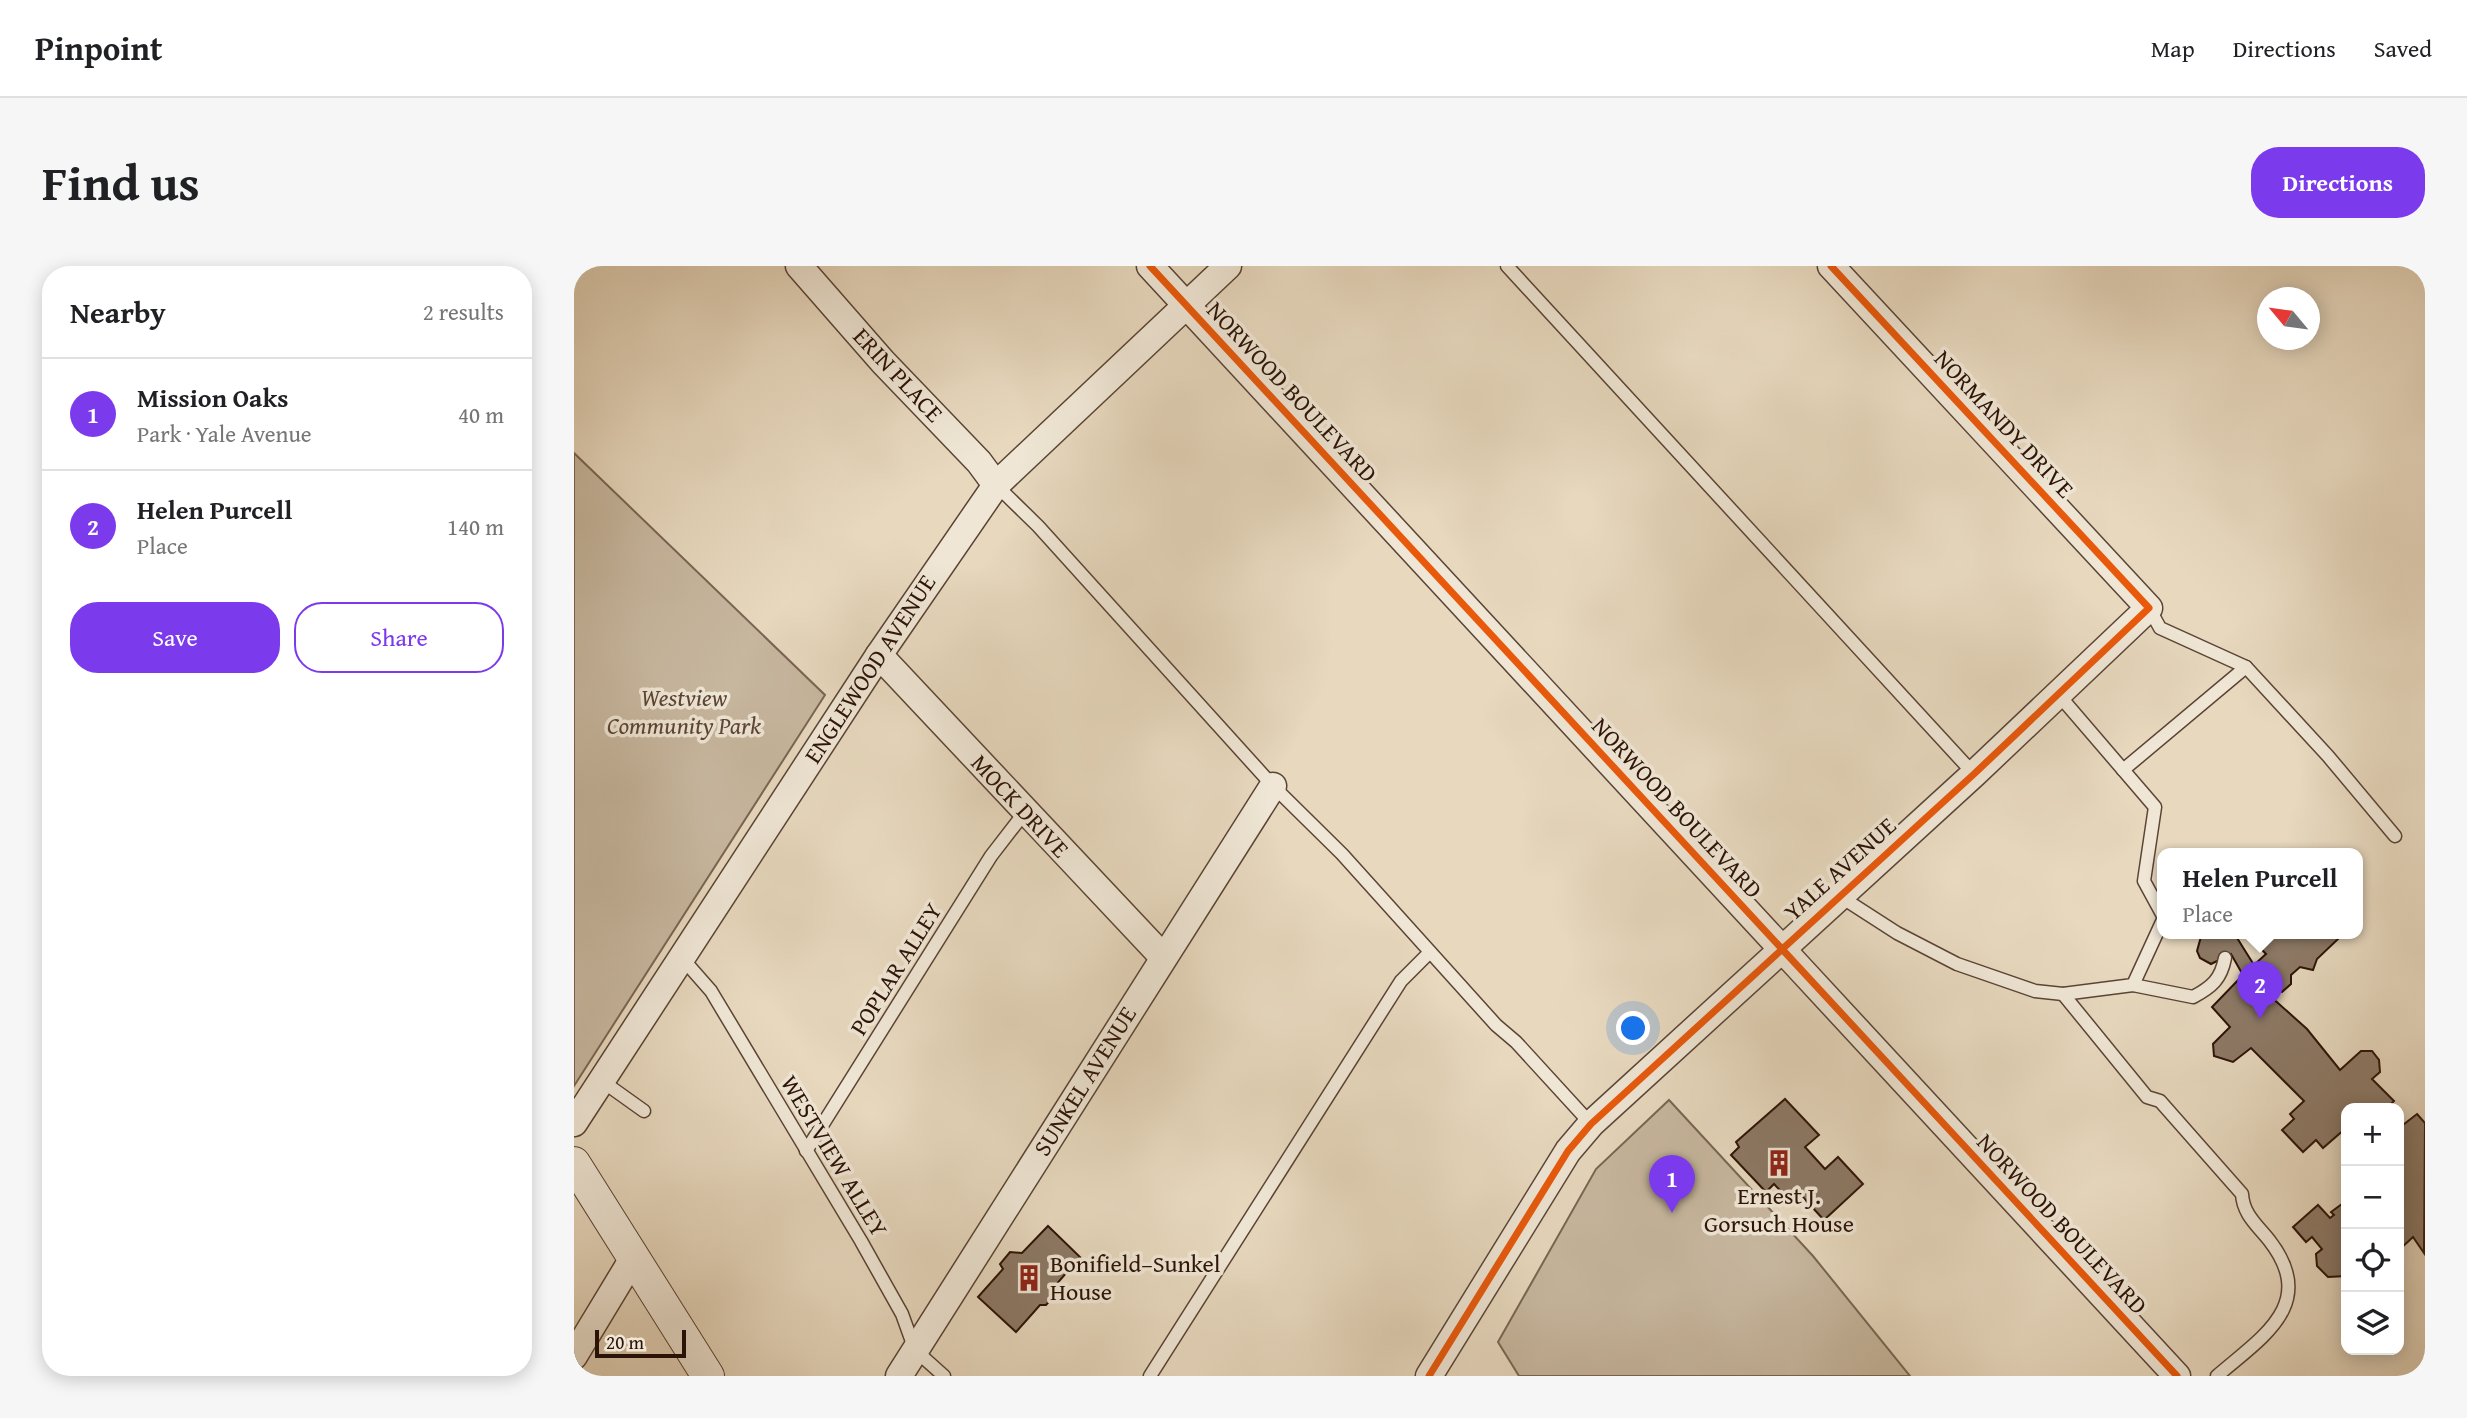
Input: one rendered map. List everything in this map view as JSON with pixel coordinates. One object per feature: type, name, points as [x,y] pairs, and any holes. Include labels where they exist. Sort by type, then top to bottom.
[{"type":"street","name":"ERIN PLACE","points":[[799,266],[883,362],[979,462],[996,485]]},
{"type":"street","name":"NORWOOD BOULEVARD","points":[[1150,266],[2177,1376]]},
{"type":"street","name":"ENGLEWOOD AVENUE","points":[[574,1124],[879,655],[996,485],[1228,266]]},
{"type":"street","name":"NORMANDY DRIVE","points":[[1831,266],[2148,608]]},
{"type":"street","name":"YALE AVENUE","points":[[1429,1376],[1568,1151],[1591,1124],[1838,895],[1974,774],[2148,608]]},
{"type":"street","name":"MOCK DRIVE","points":[[879,655],[1163,957]]},
{"type":"street","name":"SUNKEL AVENUE","points":[[899,1376],[1273,786]]},
{"type":"street","points":[[574,1163],[632,1260],[708,1376]]},
{"type":"street","points":[[574,1356],[632,1260]]},
{"type":"lane","points":[[1507,266],[1974,774]]},
{"type":"lane","points":[[996,485],[1038,526],[1273,786],[1342,854],[1591,1124]]},
{"type":"lane","points":[[2148,608],[2160,628],[2246,667],[2328,756],[2395,836]]},
{"type":"lane","points":[[2123,770],[2246,667]]},
{"type":"lane","points":[[2058,694],[2155,807],[2144,881],[2157,905]]},
{"type":"lane","name":"POPLAR ALLEY","points":[[806,1151],[991,856],[1025,812]]},
{"type":"lane","points":[[1838,895],[1897,933],[1957,964],[2035,991],[2063,994],[2133,985],[2193,997],[2210,987],[2222,975],[2225,958]]},
{"type":"lane","points":[[2133,985],[2157,933]]},
{"type":"lane","points":[[1150,1376],[1401,981],[1430,952]]},
{"type":"lane","name":"WESTVIEW ALLEY","points":[[682,958],[710,990],[806,1151],[902,1314],[915,1350],[944,1376]]},
{"type":"lane","points":[[2063,994],[2147,1097],[2160,1101],[2242,1194],[2243,1208],[2272,1243],[2287,1273],[2286,1309],[2276,1324],[2217,1376]]},
{"type":"lane","points":[[602,1081],[645,1111]]},
{"type":"green space","name":"Westview Community Park","points":[[574,453],[825,695],[574,1086]]},
{"type":"green space","points":[[1669,1100],[1813,1256],[1910,1376],[1519,1376],[1498,1342],[1596,1169]]},
{"type":"building","points":[[2200,939],[2238,939],[2254,965],[2266,954],[2252,939],[2338,939],[2317,959],[2313,970],[2300,967],[2291,975],[2291,984],[2282,992],[2272,991],[2269,995],[2307,1029],[2340,1070],[2361,1051],[2372,1051],[2379,1060],[2380,1072],[2372,1079],[2394,1101],[2341,1103],[2341,1132],[2323,1148],[2316,1140],[2303,1152],[2282,1130],[2294,1119],[2290,1114],[2304,1101],[2251,1048],[2233,1062],[2214,1056],[2213,1044],[2230,1027],[2212,1007],[2243,975],[2231,954],[2211,964],[2200,958],[2197,951]]},
{"type":"building","name":"Ernest J. Gorsuch House","points":[[1785,1099],[1819,1135],[1805,1147],[1825,1169],[1838,1157],[1863,1184],[1824,1220],[1800,1194],[1792,1203],[1774,1184],[1766,1192],[1731,1155],[1739,1147],[1736,1142]]},
{"type":"building","points":[[2417,1114],[2425,1123],[2424,1253],[2413,1237],[2404,1245],[2404,1124]]},
{"type":"building","points":[[2318,1205],[2330,1218],[2334,1215],[2331,1212],[2341,1205],[2341,1276],[2328,1277],[2317,1266],[2316,1254],[2322,1249],[2312,1237],[2306,1242],[2293,1227]]},
{"type":"building","name":"Bonifield–Sunkel House","points":[[1048,1226],[1080,1257],[1054,1287],[1055,1295],[1046,1305],[1040,1305],[1016,1332],[978,1297],[1003,1269],[1000,1264],[1010,1252],[1022,1253]]},
{"type":"cycle path","points":[[1150,266],[2177,1376]]},
{"type":"cycle path","points":[[1429,1376],[1568,1151],[1591,1124],[1974,774],[2149,608],[1831,266]]},
{"type":"place","name":"Helen Purcell","points":[[2260,1019]]},
{"type":"place","name":"Ernest J. Gorsuch House","points":[[1779,1163]]},
{"type":"place","name":"Mission Oaks","points":[[1672,1213]]},
{"type":"place","name":"Bonifield–Sunkel House","points":[[1029,1278]]}]
